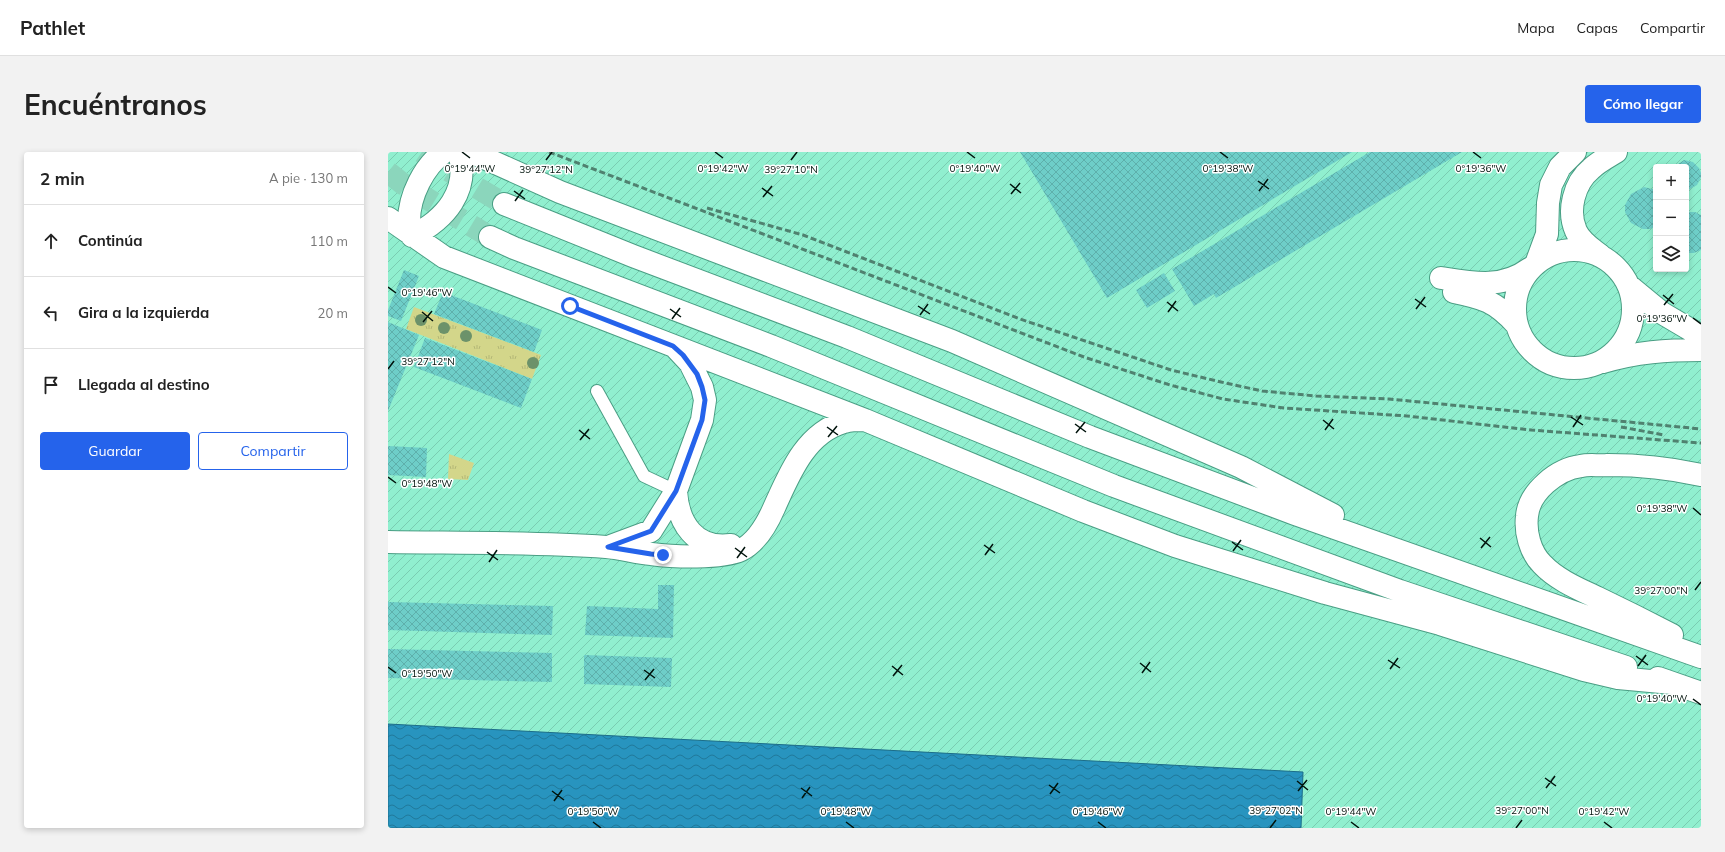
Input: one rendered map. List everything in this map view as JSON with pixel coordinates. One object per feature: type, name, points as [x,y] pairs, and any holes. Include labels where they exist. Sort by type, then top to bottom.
[{"type":"street","points":[[412,236],[409,221],[412,203],[420,179],[444,152]]},
{"type":"street","points":[[412,236],[436,222],[456,196],[462,170],[459,152]]},
{"type":"street","points":[[471,152],[560,192],[959,344],[1241,467],[1396,548]]},
{"type":"street","points":[[1575,152],[1560,167],[1551,185],[1548,203],[1547,234],[1533,267],[1519,285],[1514,304],[1516,324],[1524,342],[1538,357],[1555,366],[1575,368],[1622,356],[1648,352],[1701,350]]},
{"type":"street","points":[[1595,364],[1611,355],[1624,341],[1632,323],[1633,304],[1628,285],[1618,269],[1584,243],[1576,231],[1573,205],[1576,188],[1582,178],[1590,169],[1616,152]]},
{"type":"street","points":[[504,204],[633,256],[847,337],[1090,437],[1295,514],[1396,548],[1701,657]]},
{"type":"street","points":[[388,218],[444,257],[865,420],[1082,511],[1175,546],[1324,593],[1440,624],[1584,670],[1618,678],[1672,683]]},
{"type":"street","points":[[490,237],[514,248],[778,349],[1114,486],[1400,591],[1701,693]]},
{"type":"street","points":[[1516,324],[1502,309],[1489,301],[1440,283],[1481,284],[1509,280],[1533,267],[1546,256],[1565,250],[1584,250],[1602,256]]},
{"type":"street","points":[[1628,285],[1662,314],[1701,336]]},
{"type":"street","points":[[608,547],[651,531],[676,491],[702,420],[705,400],[697,374],[683,355],[673,346]]},
{"type":"street","points":[[388,542],[608,547],[651,554],[720,556],[740,550],[761,533],[768,522],[792,469],[810,444],[832,426],[844,421],[865,420]]},
{"type":"street","points":[[1701,475],[1672,468],[1634,465],[1580,466],[1566,471],[1537,491],[1528,507],[1526,524],[1534,554],[1554,574],[1568,583],[1701,650]]},
{"type":"street","points":[[676,491],[680,514],[685,525],[702,541],[714,545],[729,545],[746,542],[761,533]]},
{"type":"lane","points":[[597,391],[644,476],[676,491]]},
{"type":"shaded area","points":[[388,152],[1701,152],[1701,828],[388,828]]},
{"type":"green space","points":[[414,307],[541,355],[532,379],[406,329]]},
{"type":"green space","points":[[449,454],[474,463],[468,480],[448,479]]},
{"type":"water","points":[[388,724],[1303,772],[1301,828],[388,828]]},
{"type":"building","points":[[1020,152],[1352,152],[1107,298]]},
{"type":"building","points":[[1370,152],[1462,152],[1216,298],[1214,294],[1194,306],[1172,269]]},
{"type":"building","points":[[1684,160],[1693,162],[1699,168],[1701,177],[1697,185],[1689,189],[1689,164],[1678,164]]},
{"type":"building","points":[[1644,187],[1653,189],[1653,228],[1643,229],[1631,223],[1625,212],[1625,205],[1631,194]]},
{"type":"building","points":[[1689,212],[1695,212],[1701,215],[1701,250],[1694,253],[1689,253]]},
{"type":"building","points":[[404,270],[419,276],[401,321],[388,316],[388,310]]},
{"type":"building","points":[[1164,273],[1175,291],[1147,308],[1136,290]]},
{"type":"building","points":[[443,292],[542,330],[534,352],[434,314]]},
{"type":"building","points":[[388,322],[419,335],[388,411]]},
{"type":"building","points":[[425,338],[532,379],[521,408],[414,367]]},
{"type":"building","points":[[388,446],[427,448],[426,477],[388,475]]},
{"type":"building","points":[[658,585],[674,585],[673,638],[585,635],[587,606],[658,609]]},
{"type":"building","points":[[388,602],[553,606],[552,635],[388,630]]},
{"type":"building","points":[[388,649],[552,653],[552,682],[388,678]]},
{"type":"building","points":[[584,655],[672,658],[671,687],[584,684]]},
{"type":"tunnel","points":[[422,152],[446,169],[504,204]]},
{"type":"tunnel","points":[[388,172],[403,184],[490,237]]},
{"type":"railway","points":[[549,152],[1084,357],[1170,385],[1223,399],[1284,408],[1407,416],[1531,430],[1701,443]]},
{"type":"railway","points":[[707,208],[803,235],[1020,319],[1171,370],[1221,382],[1262,391],[1316,396],[1389,399],[1701,429]]},
{"type":"railway","points":[[1621,427],[1664,435]]},
{"type":"route","points":[[570,306],[673,346],[690,363],[697,374],[702,387],[705,400],[702,420],[676,491],[651,531],[608,547],[663,555]]}]
